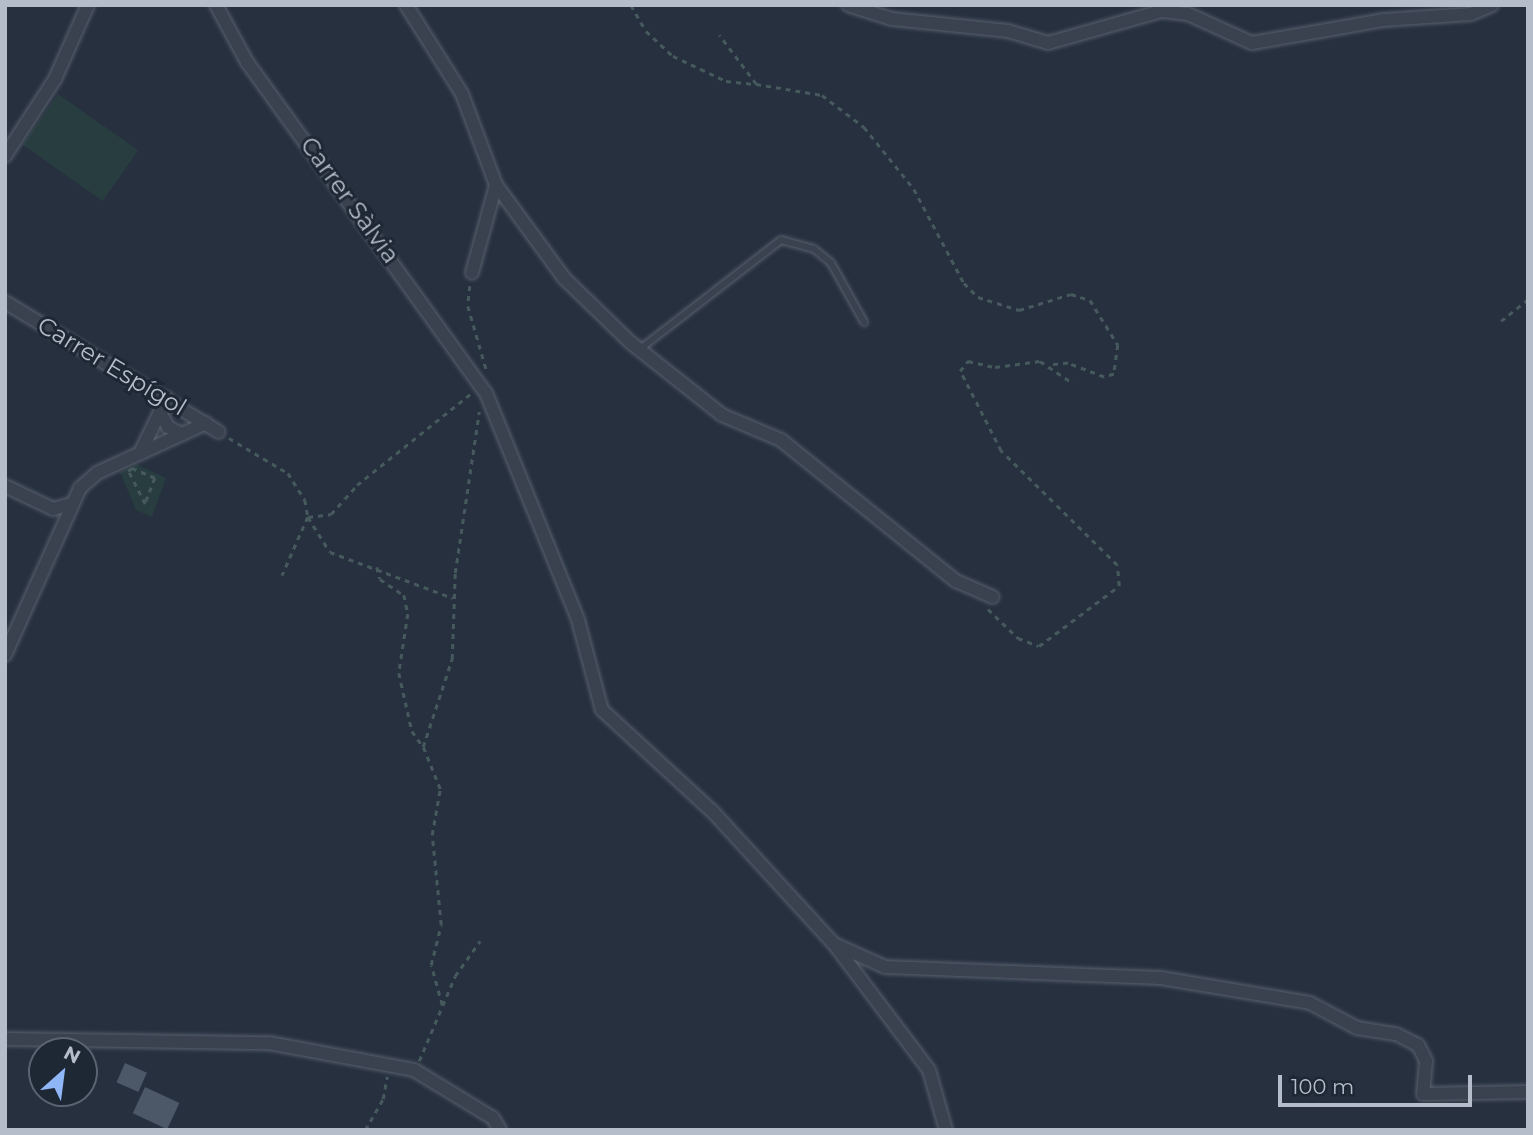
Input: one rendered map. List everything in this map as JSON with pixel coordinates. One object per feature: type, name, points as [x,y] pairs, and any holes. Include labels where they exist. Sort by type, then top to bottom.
[{"type":"street","points":[[5,156],[55,79],[88,5]]},
{"type":"street","name":"Carrer Sàlvia","points":[[216,5],[247,62],[484,390],[578,620],[602,710],[713,812],[834,944],[929,1070],[946,1130]]},
{"type":"street","points":[[406,5],[462,94],[496,185],[564,278],[640,349],[722,415],[781,440],[884,527],[978,594],[993,597]]},
{"type":"street","points":[[848,5],[892,19],[1008,30],[1048,43],[1162,11],[1188,14],[1252,43],[1384,20],[1471,15],[1492,5]]},
{"type":"street","points":[[472,273],[496,185]]},
{"type":"street","name":"Carrer Espígol","points":[[5,302],[219,432]]},
{"type":"street","points":[[140,453],[167,398]]},
{"type":"street","points":[[160,412],[168,427],[182,434]]},
{"type":"street","points":[[5,655],[72,505],[97,473],[206,423]]},
{"type":"street","points":[[5,486],[53,509],[72,505]]},
{"type":"street","points":[[53,509],[60,534]]},
{"type":"street","points":[[834,944],[886,967],[1136,976],[1310,1003],[1357,1028],[1396,1034],[1418,1045],[1426,1060],[1423,1094],[1528,1092]]},
{"type":"street","points":[[5,1039],[269,1042],[414,1070],[493,1118],[500,1130]]},
{"type":"lane","points":[[640,349],[781,240],[814,249],[831,263],[864,322]]},
{"type":"path","points":[[631,5],[646,31],[673,56],[726,81],[822,95],[864,127],[914,189],[964,283],[978,297],[1020,310],[1071,294],[1090,300],[1118,345],[1114,374],[1104,377],[1068,363],[1050,365],[968,361],[960,371],[1001,451],[1117,565],[1119,586],[1039,646],[1018,638],[978,594]]},
{"type":"path","points":[[719,35],[756,84]]},
{"type":"path","points":[[423,747],[452,659],[453,598],[464,485],[488,376],[468,306],[472,273]]},
{"type":"path","points":[[1501,321],[1528,299]]},
{"type":"path","points":[[1050,365],[1073,383]]},
{"type":"path","points":[[308,517],[331,514],[357,485],[484,390]]},
{"type":"path","points":[[219,432],[288,473],[308,517],[330,552],[377,567],[453,598]]},
{"type":"path","points":[[128,471],[155,478],[145,504],[141,501],[128,471]]},
{"type":"path","points":[[282,576],[308,517]]},
{"type":"path","points":[[377,567],[380,579],[404,595],[408,614],[399,673],[412,731],[423,747],[440,789],[432,835],[440,925],[432,965],[442,1004]]},
{"type":"path","points":[[414,1070],[442,1004],[480,941]]},
{"type":"path","points":[[365,1130],[383,1100],[388,1067]]},
{"type":"green space","points":[[58,94],[138,150],[103,201],[22,145]]},
{"type":"green space","points":[[136,464],[166,478],[152,517],[136,510],[120,472]]},
{"type":"building","points":[[125,1063],[147,1073],[138,1092],[116,1082]]},
{"type":"building","points":[[145,1087],[179,1103],[167,1129],[133,1113]]}]
